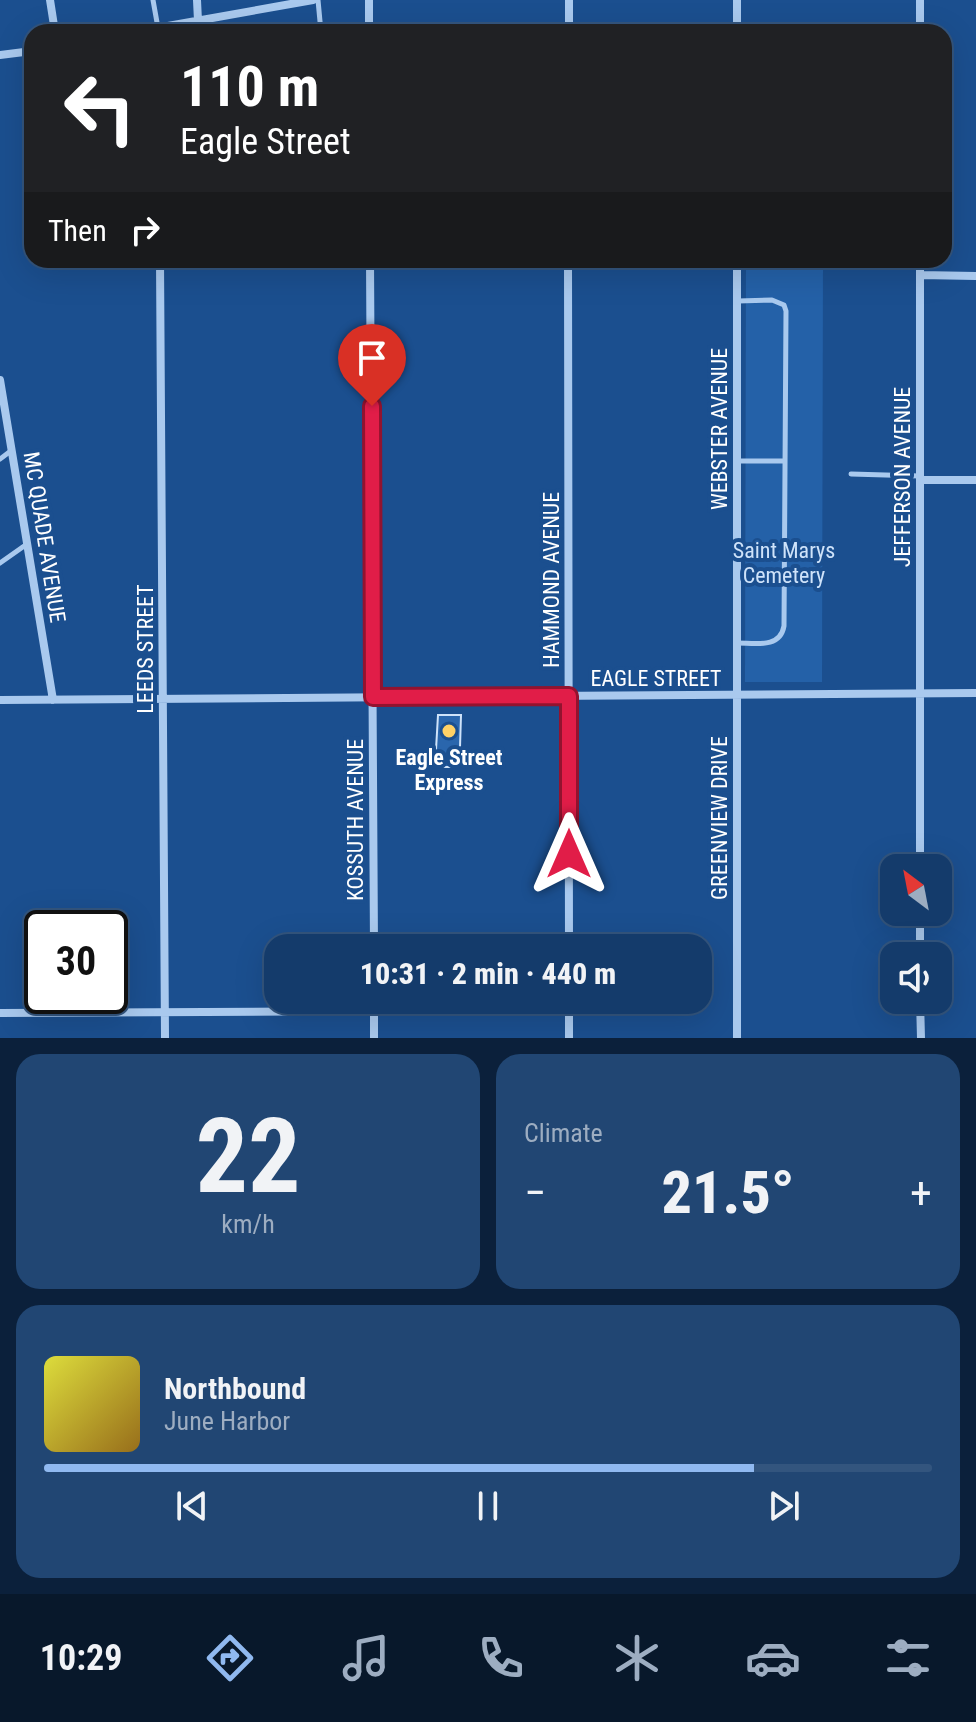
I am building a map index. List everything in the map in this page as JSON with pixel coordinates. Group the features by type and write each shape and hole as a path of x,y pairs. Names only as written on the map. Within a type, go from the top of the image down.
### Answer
{"street":[{"path":"50,0 54,24"},
{"path":"197,0 198,21"},
{"path":"185,24 315,0"},
{"path":"369,0 369,24"},
{"path":"569,0 569,24"},
{"path":"737,0 737,24"},
{"path":"920,0 920,24"},
{"path":"0,55 24,52"},
{"name":"LEEDS STREET","path":"160,268 165,1038"},
{"name":"KOSSUTH AVENUE","path":"370,268 374,934"},
{"name":"HAMMOND AVENUE","path":"568,268 569,934"},
{"name":"WEBSTER AVENUE","path":"737,268 737,695"},
{"name":"JEFFERSON AVENUE","path":"920,268 920,854"},
{"path":"920,275 976,276"},
{"name":"MC QUADE AVENUE","path":"0,380 2,407 12,450 53,700"},
{"path":"920,478 976,480"},
{"name":"EAGLE STREET","path":"0,700 976,693"},
{"name":"GREENVIEW DRIVE","path":"737,695 737,1038"},
{"path":"0,1013 264,1012"},
{"path":"374,1014 374,1038"},
{"path":"569,1014 569,1038"},
{"path":"920,1014 921,1038"}],"lane":[{"path":"153,0 157,24"},
{"path":"315,0 320,24"},
{"path":"737,301 772,300 784,305 786,311 782,634 774,642 737,643"},
{"path":"0,459 12,450"},
{"path":"737,461 785,461"},
{"path":"851,474 920,478"},
{"path":"0,563 27,543"}],"green space":[{"name":"Saint Marys Cemetery","path":"746,268 823,268 822,682 745,682"}],"building":[{"name":"Eagle Street Express","path":"438,715 461,715 460,747 452,747 451,767 435,767"}],"place":[{"name":"Eagle Street Express","path":"449,731"}],"route":[{"path":"372,406 373,697 569,696 569,854"}]}
